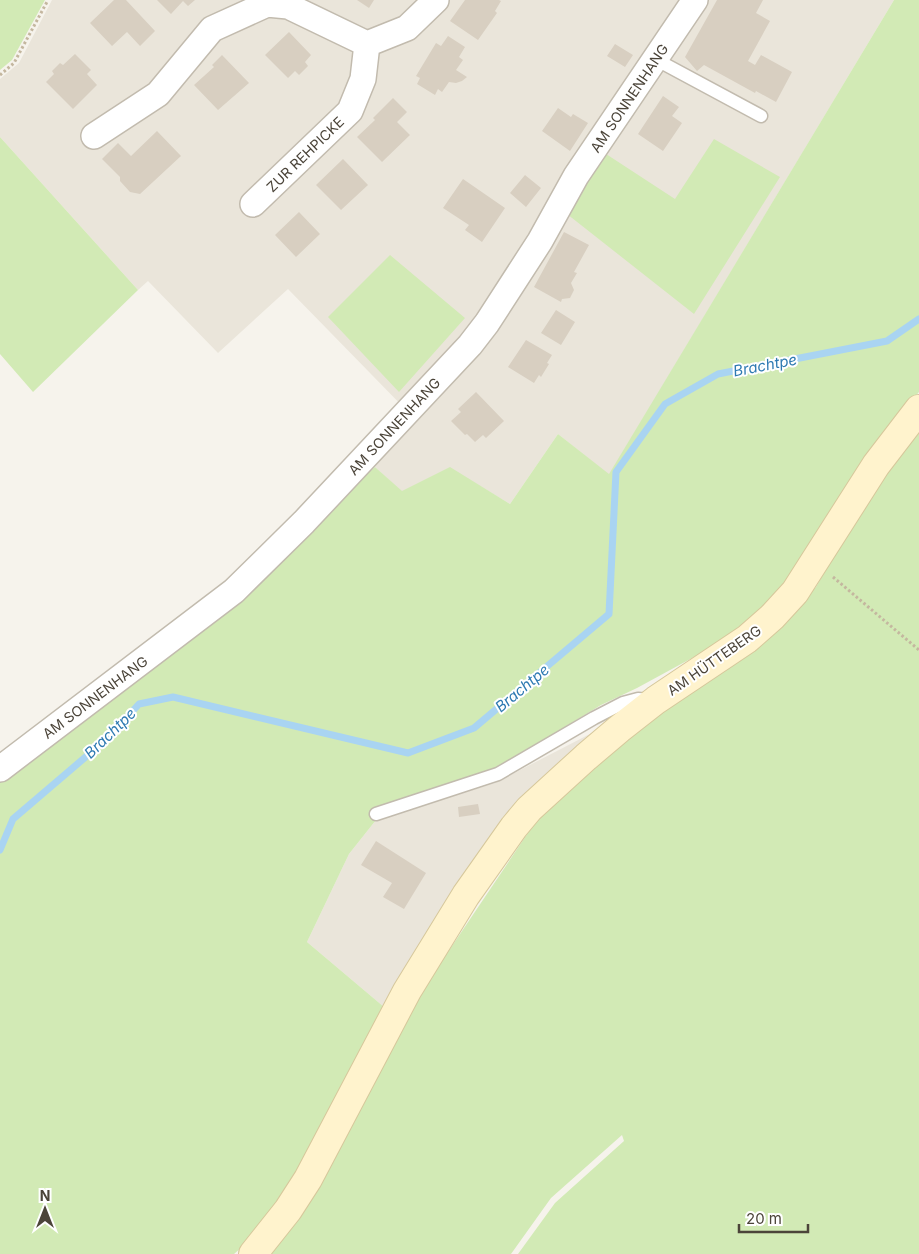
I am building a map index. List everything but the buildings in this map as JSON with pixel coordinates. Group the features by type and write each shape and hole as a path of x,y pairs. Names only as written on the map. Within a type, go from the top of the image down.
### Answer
{"main road":[{"name":"AM HÜTTEBERG","path":"253,1254 288,1210 308,1178 407,991 466,895 514,827 530,809 586,757 656,700 747,639 772,617 795,592 876,465 919,409"}],"street":[{"path":"94,136 158,94 212,30 267,2 288,6 367,44 407,28 436,0"},
{"name":"AM SONNENHANG","path":"0,769 234,591 304,522 470,345 487,323 540,241 576,176 695,0"},
{"name":"ZUR REHPICKE","path":"253,204 350,111 363,79 367,44"}],"lane":[{"path":"655,59 761,116"},
{"path":"376,814 498,774 594,718 623,704 638,699 656,700"}],"path":[{"path":"0,74 14,63 48,0"},
{"path":"815,562 919,650"}],"shaded area":[{"path":"52,0 894,0 609,475 558,434 510,504 450,468 402,492 375,467 412,416 288,289 218,353 148,281 138,290 0,137 0,79 19,63"},
{"path":"615,721 384,1007 307,942 349,854 376,820 495,783"}],"green space":[{"path":"0,0 45,0 12,60 0,70"},
{"path":"894,0 919,0 919,392 871,448 803,561 765,606 716,645 637,688 601,705 499,767 379,808 376,820 349,854 307,942 384,1007 317,1141 251,1239 234,1254 0,1254 0,777 375,467 402,491 450,467 510,504 558,434 609,474"},
{"path":"0,137 138,290 33,392 0,354"},
{"path":"714,139 780,177 694,314 567,214 603,152 675,199"},
{"path":"390,255 465,318 399,392 328,317"},
{"path":"919,430 919,1254 518,1254 555,1203 624,1141 622,1135 551,1198 511,1254 268,1254 421,992 538,818 634,722 782,623 816,587 865,502"}],"waterway":[{"name":"Brachtpe","path":"0,850 13,819 109,737 139,704 173,697 408,753 474,728 609,614 616,472 665,404 718,374 887,341 919,319"}]}
